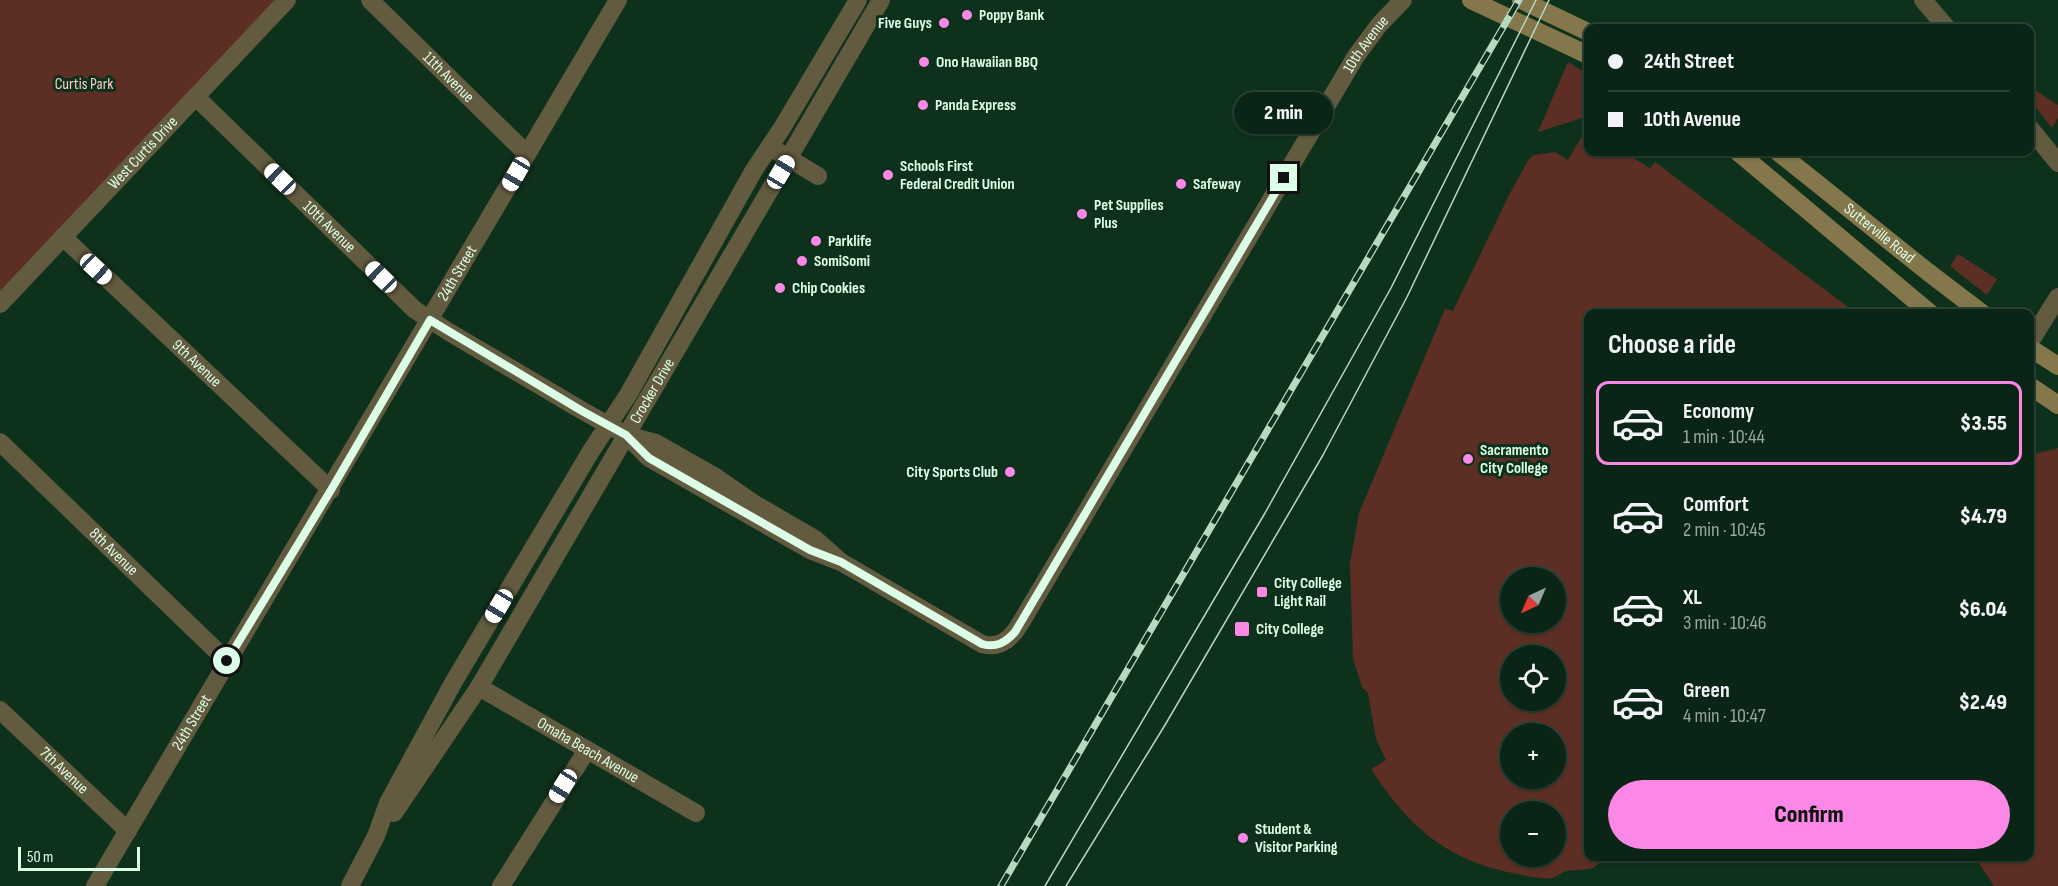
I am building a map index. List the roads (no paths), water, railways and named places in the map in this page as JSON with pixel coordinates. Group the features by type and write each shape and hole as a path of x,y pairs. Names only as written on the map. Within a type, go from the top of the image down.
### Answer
{"main road":[{"path":"1471,0 1584,53"},
{"path":"1521,0 1584,30"},
{"name":"Sutterville Road","path":"1743,156 1925,309"},
{"name":"Sutterville Road","path":"1783,156 1976,309"},
{"path":"2034,351 2058,366"},
{"path":"2034,390 2058,405"}],"street":[{"name":"West Curtis Drive","path":"0,304 287,0"},
{"name":"11th Avenue","path":"370,0 527,154"},
{"name":"24th Street","path":"95,886 331,490 618,0"},
{"name":"Crocker Drive","path":"350,886 376,836 388,803 453,683 628,395 754,170 858,0"},
{"name":"Crocker Drive","path":"376,836 479,687 881,0"},
{"name":"10th Avenue","path":"196,97 415,309 430,320 626,435 649,458 810,550 841,562 982,644 996,645 1003,644 1015,632 1356,56 1379,25 1403,0"},
{"path":"1923,0 1944,24"},
{"path":"2034,133 2058,163"},
{"path":"770,147 818,176"},
{"name":"9th Avenue","path":"63,237 331,490"},
{"path":"2034,336 2058,297"},
{"name":"8th Avenue","path":"0,442 227,661"},
{"name":"Omaha Beach Avenue","path":"479,687 696,813"},
{"name":"7th Avenue","path":"0,710 128,831"},
{"path":"501,886 587,750"}],"tram line":[{"path":"1045,886 1265,513 1391,288 1536,0"},
{"path":"1066,886 1165,725 1323,455 1407,297 1549,0"}],"railway":[{"path":"1001,886 1519,0"}],"place":[{"name":"Poppy Bank","path":"967,15"},
{"name":"Five Guys","path":"944,23"},
{"name":"Ono Hawaiian BBQ","path":"924,62"},
{"name":"Panda Express","path":"923,105"},
{"name":"Schools First Federal Credit Union","path":"888,175"},
{"name":"Safeway","path":"1181,184"},
{"name":"Pet Supplies Plus","path":"1082,214"},
{"name":"Parklife","path":"816,241"},
{"name":"SomiSomi","path":"802,261"},
{"name":"Chip Cookies","path":"780,288"},
{"name":"Sacramento City College","path":"1468,459"},
{"name":"City Sports Club","path":"1010,472"},
{"name":"City College Light Rail","path":"1262,592"},
{"name":"City College","path":"1242,629"},
{"name":"Student & Visitor Parking","path":"1243,838"}],"park label":[{"name":"Curtis Park","path":"84,84"}]}
